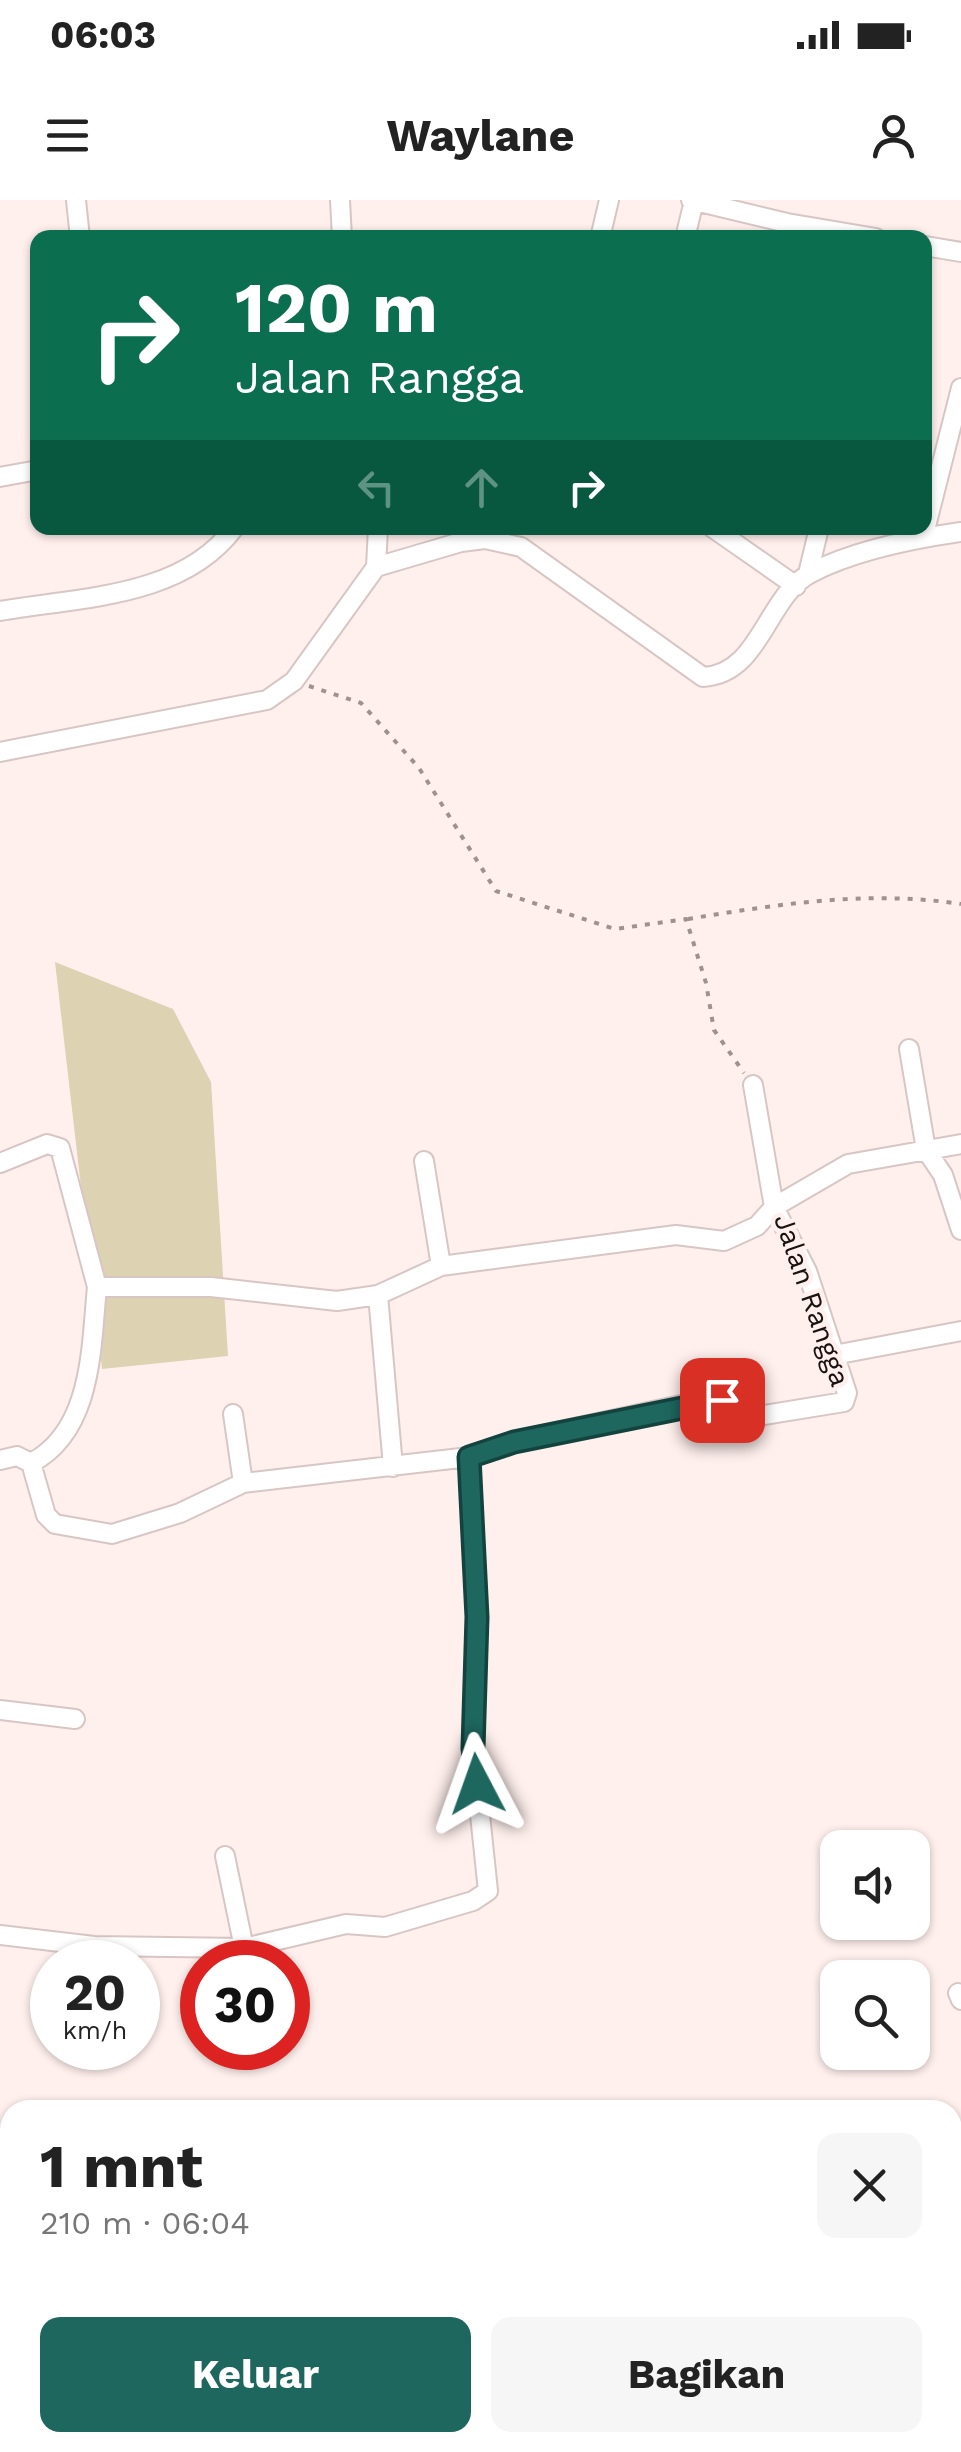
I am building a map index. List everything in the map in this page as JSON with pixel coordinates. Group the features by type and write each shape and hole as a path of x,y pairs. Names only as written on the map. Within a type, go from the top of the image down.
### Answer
{"street":[{"path":"76,200 79,230"},
{"path":"340,200 342,230"},
{"path":"602,230 610,200"},
{"path":"687,230 693,200 786,230"},
{"path":"932,247 961,252"},
{"path":"932,502 961,388"},
{"path":"0,477 30,471"},
{"path":"725,535 802,580 923,538 961,532"},
{"path":"0,611 137,588 188,571 229,535"},
{"path":"376,568 378,535"},
{"path":"0,752 248,706 280,694 294,681 376,568 460,535 521,547 704,677 721,676 738,664 802,580 817,535"},
{"path":"908,1050 926,1150 943,1174 961,1230"},
{"path":"98,1286 211,1287 337,1301 378,1294 442,1266 676,1236 724,1241 757,1226 774,1207 753,1085"},
{"path":"0,1163 47,1144 60,1148 98,1286 86,1386 63,1435 31,1463"},
{"name":"Jalan Rangga","path":"469,1457 514,1442 704,1400 722,1400 734,1420 844,1402 847,1392 807,1271 774,1207 848,1164 961,1144"},
{"path":"424,1162 442,1266"},
{"path":"378,1294 393,1467"},
{"path":"834,1355 961,1331"},
{"path":"233,1414 243,1483"},
{"path":"0,1460 16,1456 31,1463 46,1516 55,1524 112,1534 180,1513 243,1483 469,1457 477,1617 473,1748 488,1891 473,1901 385,1927 346,1924 278,1940"},
{"path":"0,1710 75,1719"},
{"path":"225,1856 239,1940"},
{"path":"0,1935 94,1946 180,1947"}],"path":[{"path":"294,681 360,704 419,768 496,891 615,929 785,902 907,896 961,904"},
{"path":"686,919 706,983 714,1030 753,1085"}],"shaded area":[{"path":"55,962 173,1009 211,1082 228,1356 102,1369"}],"route":[{"path":"477,1784 473,1748 477,1617 469,1457 514,1442 704,1400 722,1400"}]}
